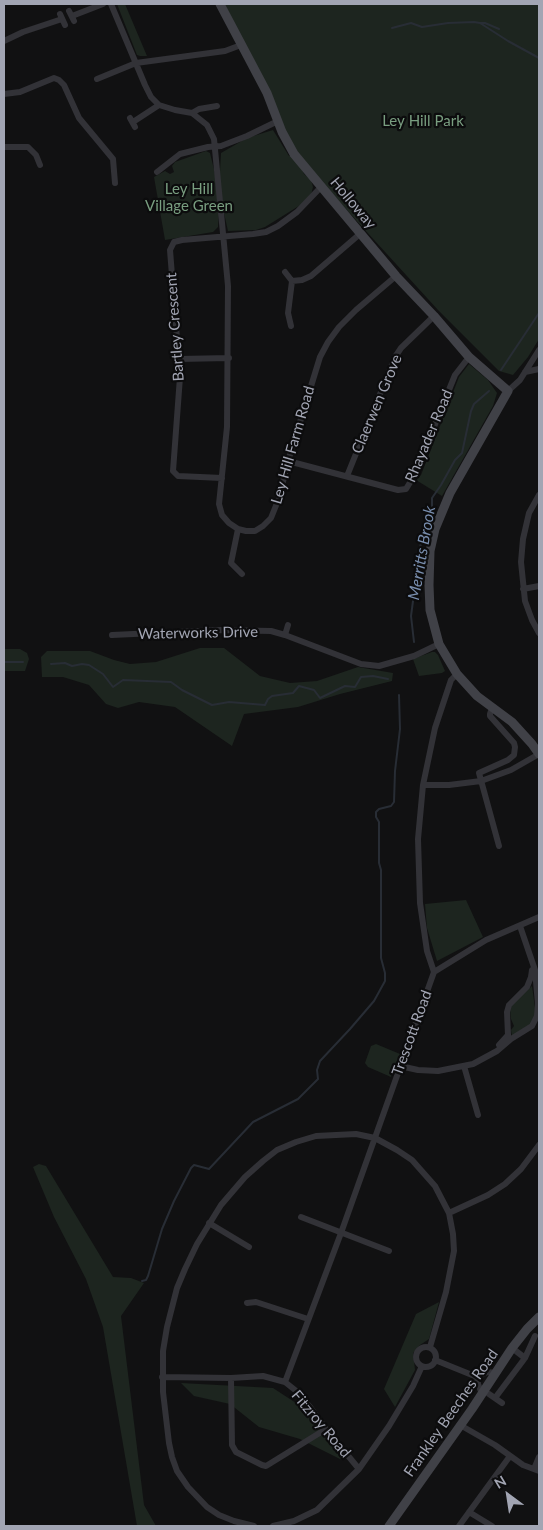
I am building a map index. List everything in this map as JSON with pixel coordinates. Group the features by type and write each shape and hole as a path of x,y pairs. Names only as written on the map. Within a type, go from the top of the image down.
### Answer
{"street":[{"path":"72,16 103,4"},
{"path":"111,4 151,97 159,105 192,113 210,129 216,147 228,286 229,358 228,427 219,504 222,515 238,529 231,563 242,574"},
{"name":"Holloway","path":"220,4 267,93 282,132 294,154 396,276 469,357 508,391"},
{"path":"4,41 23,32 62,19"},
{"path":"98,69 100,78 136,63 225,51 241,45"},
{"path":"4,94 20,92 54,78 59,80 64,85 78,118 113,159 115,183"},
{"path":"133,122 159,105"},
{"path":"192,113 199,108 217,106"},
{"path":"157,172 180,154 216,147 247,136 278,121"},
{"path":"4,147 28,148 36,155 40,165"},
{"path":"166,164 171,172"},
{"path":"224,236 266,232 278,226 297,212 321,187"},
{"path":"292,281 302,280 311,276 361,233"},
{"name":"Bartley Crescent","path":"222,478 178,476 173,471 180,377 170,250 174,242 224,236"},
{"path":"285,272 292,281 288,313 291,326"},
{"name":"Ley Hill Farm Road","path":"238,529 246,531 255,530 264,526 271,518 279,498 314,375 320,357 328,342 338,327 396,276"},
{"name":"Claerwen Grove","path":"347,476 395,357 401,348 434,316"},
{"path":"423,785 449,785 480,781 511,770 539,754 512,722 477,696 457,674 438,644 430,610 428,585 430,551 435,529 450,494 508,391 520,380 539,350"},
{"name":"Rhayader Road","path":"347,476 398,490 406,489 414,476 455,374 469,357"},
{"path":"179,359 229,358"},
{"path":"525,372 539,368"},
{"path":"288,461 347,476"},
{"path":"539,495 530,513 523,539 520,562 525,601 539,633"},
{"path":"524,589 539,586"},
{"path":"284,635 288,625"},
{"name":"Waterworks Drive","path":"112,635 220,630 271,631 360,664 379,666 414,656 438,644"},
{"name":"Trescott Road","path":"285,1382 434,972 427,951 420,903 418,839 423,785 435,728 451,680 457,674"},
{"path":"492,708 490,716 514,743 515,747 514,755 508,760 479,773 499,846"},
{"path":"434,972 486,940 539,918"},
{"path":"400,1066 418,1070 438,1071 473,1064 497,1051 511,1039 532,1026 537,1016 538,1004 535,970 520,926"},
{"path":"494,1052 508,1035 507,1012 509,1005 527,987 533,964"},
{"path":"464,1066 478,1115"},
{"path":"254,1526 234,1521 207,1507 182,1479 177,1471 169,1443 162,1392 163,1351 177,1288 197,1244 232,1190 263,1160 277,1150 316,1136 356,1134 375,1138 412,1160 435,1186 449,1213 453,1234 454,1251 446,1292 430,1347"},
{"path":"449,1213 488,1196 505,1184 521,1169 539,1145"},
{"path":"301,1217 389,1251"},
{"path":"209,1223 249,1247"},
{"path":"247,1303 256,1302 308,1319"},
{"name":"Frankley Beeches Road","path":"389,1526 460,1425 489,1395 496,1373 512,1348 539,1317"},
{"path":"489,1395 525,1358 535,1336"},
{"path":"424,1347 430,1347 434,1352 435,1360 430,1366 422,1366 416,1361 417,1351 424,1347"},
{"path":"512,1348 525,1358"},
{"path":"435,1360 477,1377 487,1372 496,1373"},
{"path":"273,1526 294,1521 316,1510 330,1499 359,1469 389,1426 413,1386 422,1366"},
{"name":"Fitzroy Road","path":"162,1377 231,1378 263,1376 285,1382 310,1407 359,1469"},
{"path":"477,1377 478,1384 489,1395 502,1403"},
{"path":"231,1378 232,1445 236,1452 266,1466 326,1429"},
{"path":"460,1425 488,1441 522,1465 537,1470 539,1457"},
{"path":"459,1526 510,1456"},
{"path":"470,1512 492,1526"}],"green space":[{"path":"117,4 125,4 147,56 137,55"},
{"name":"Ley Hill Park","path":"225,4 539,4 539,339 528,357 513,375 499,371 438,310 323,184 297,152 283,128"},
{"name":"Ley Hill Village Green","path":"273,130 289,156 296,156 304,174 311,180 313,187 310,199 265,227 256,230 228,231 220,195 218,227 213,232 165,240 154,177 165,171 170,174 174,172 172,166 175,162 206,151 210,153 219,190 221,153 247,138"},
{"path":"469,364 488,380 497,393 493,406 442,496 416,480 421,475 459,377"},
{"path":"200,648 224,648 260,676 290,683 317,681 358,667 393,673 392,681 298,707 244,714 232,746 175,707 139,702 118,708 106,704 89,685 63,677 42,677 41,657 47,651 90,651 130,664 156,662"},
{"path":"4,649 20,649 27,653 29,659 25,671 4,671"},
{"path":"432,652 438,655 445,671 419,676 413,659"},
{"path":"466,900 483,937 437,961 427,928 425,904"},
{"path":"532,986 536,1015 530,1025 512,1036 511,1030 514,1026 510,1009 512,1004"},
{"path":"376,1044 400,1054 391,1077 368,1067 365,1063 371,1046"},
{"path":"39,1164 46,1166 113,1277 131,1278 144,1283 121,1316 144,1505 156,1526 137,1526 103,1327 86,1279 54,1217 33,1167"},
{"path":"439,1302 429,1339 413,1353 415,1370 395,1407 384,1389 416,1314"},
{"path":"181,1383 273,1388 299,1405 343,1456 340,1459 300,1439 259,1427 230,1404 194,1396"}],"waterway":[{"path":"392,28 411,23 422,27 448,23 480,23 539,58"},
{"path":"480,23 485,23 499,29"},
{"name":"Merritts Brook","path":"501,370 539,313"},
{"name":"Merritts Brook","path":"414,642 411,616 421,542 432,511 432,498 455,460 462,453 474,404 489,391"},
{"path":"4,662 23,662"},
{"path":"51,664 89,665 103,674 113,687 123,680 171,682 182,690 212,705 229,702 265,705 272,696 293,693 299,686 314,690 320,698 345,686 355,687 361,677 373,676 388,679"},
{"path":"142,1281 146,1280 148,1276 162,1229 191,1168 194,1165 209,1169 253,1122 298,1099 318,1079 317,1070 320,1061 374,1001 385,981 381,958 381,870 379,863 379,822 376,812 379,809 391,806 394,802 395,771 400,729 399,695"}]}
